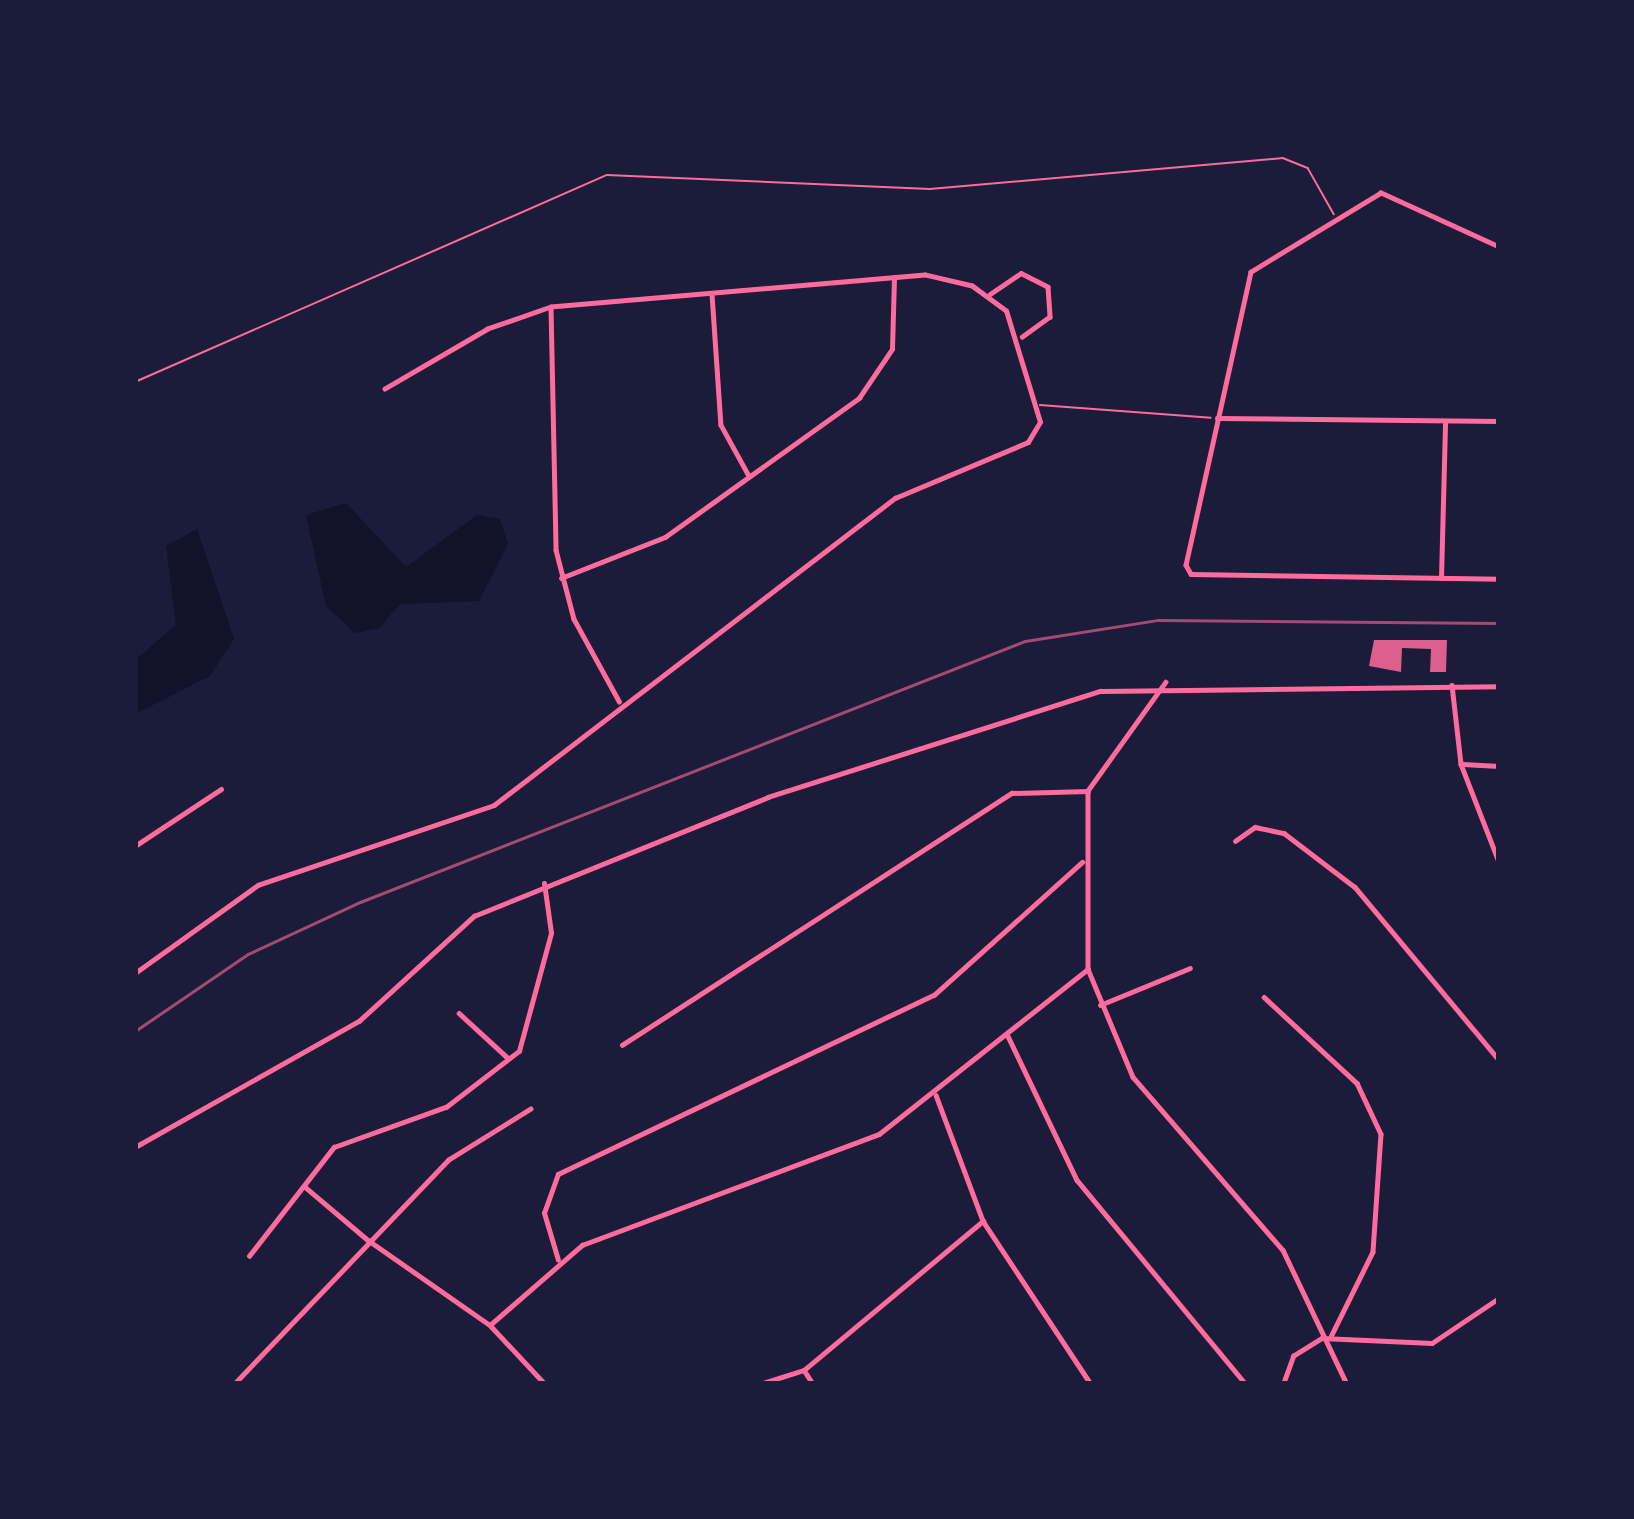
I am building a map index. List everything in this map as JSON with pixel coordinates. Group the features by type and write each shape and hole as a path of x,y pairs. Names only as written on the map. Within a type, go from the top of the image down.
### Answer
{"street":[{"path":"1499,247 1381,193 1336,217 1243,283 1187,572 1499,579"},
{"path":"990,294 1021,273 1048,286 1050,317 1022,338"},
{"path":"135,973 258,885 464,823 895,498 1037,436 1036,405 1022,338 990,294 934,275 551,308 488,329 385,389"},
{"path":"561,578 644,549 878,377 895,339 894,278"},
{"path":"712,295 722,425 749,476"},
{"path":"551,308 561,578 620,701"},
{"path":"1215,418 1499,421"},
{"path":"1442,578 1445,421"},
{"path":"1166,682 1088,790 1082,862 1088,970 1133,1077 1256,1213 1330,1338 1347,1384"},
{"path":"135,1147 359,1021 443,935 544,883 1031,710 1166,682 1499,686"},
{"path":"1452,686 1461,764 1499,862"},
{"path":"1461,764 1499,766"},
{"path":"135,846 221,789"},
{"path":"622,1045 1012,793 1088,790"},
{"path":"1235,841 1255,827 1284,833 1354,887 1499,1060"},
{"path":"558,1260 544,1202 558,1174 934,994 1082,862"},
{"path":"249,1256 341,1142 433,1114 510,1060 532,1026 549,947 544,883"},
{"path":"1100,1005 1190,968"},
{"path":"490,1324 558,1260 862,1144 936,1094 1088,970"},
{"path":"1264,997 1358,1083 1381,1134 1373,1252 1330,1338"},
{"path":"459,1013 510,1060"},
{"path":"1007,1034 1077,1180 1246,1384"},
{"path":"936,1094 982,1221 1091,1384"},
{"path":"233,1384 465,1144 530,1109"},
{"path":"304,1186 368,1240 490,1324 545,1384"},
{"path":"760,1384 804,1370 982,1221"},
{"path":"1283,1384 1298,1352 1330,1338 1432,1343 1499,1298"},
{"path":"804,1370 813,1384"}],"lane":[{"path":"1036,405 1215,418"}],"path":[{"path":"135,382 608,175 929,189 1289,158 1308,168 1336,217"}],"shaded area":[{"path":"346,503 406,567 477,515 500,519 508,544 479,601 400,604 379,628 355,633 326,606 306,515"},
{"path":"197,529 234,639 210,676 135,714 135,660 176,625 166,546"}],"building":[{"path":"1374,640 1447,640 1446,672 1430,672 1431,649 1402,648 1401,672 1369,666"}],"railway":[{"path":"135,1031 248,954 360,902 1025,641 1158,620 1499,623"}]}
